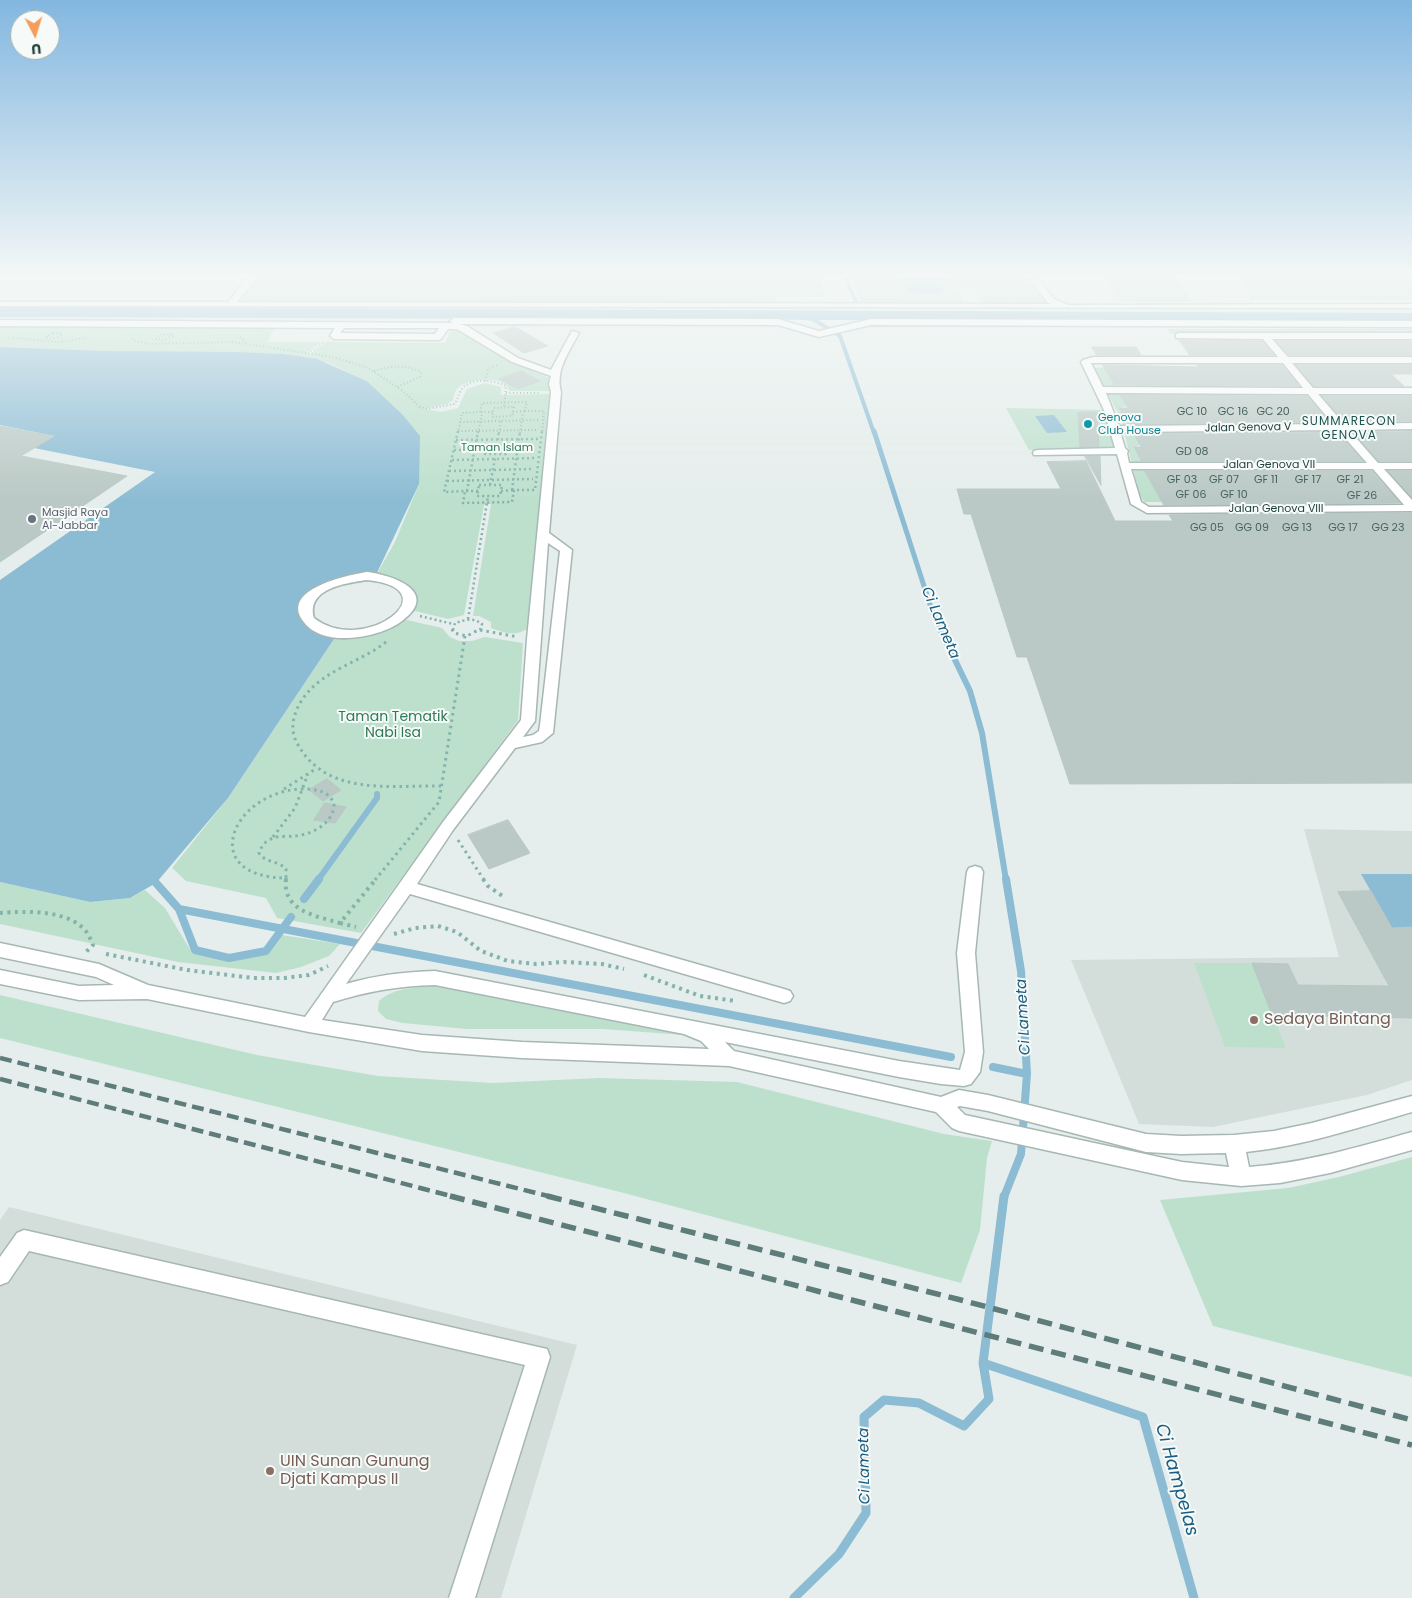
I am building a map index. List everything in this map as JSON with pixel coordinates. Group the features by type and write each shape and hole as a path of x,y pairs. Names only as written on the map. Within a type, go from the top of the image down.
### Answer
{"street":[{"path":"500,351 515,360 556,375"},
{"path":"309,1026 326,997 448,826 528,721 533,639 556,392 554,384 556,368 565,351"},
{"path":"1277,351 1412,507"},
{"path":"1126,466 1109,410 1086,362 1088,360 1412,360"},
{"path":"1099,390 1412,391"},
{"name":"Jalan Genova V","path":"1115,429 1412,426"},
{"path":"1038,453 1123,452"},
{"name":"Jalan Genova VII","path":"1126,466 1412,466"},
{"name":"Jalan Genova VIII","path":"1126,466 1136,504 1147,510 1412,507"},
{"path":"509,745 537,739 546,733 566,550 543,534"},
{"path":"375,577 397,582 406,588 410,597 409,606 394,621 373,630 356,633 338,633 323,630 312,624 306,616 306,607 314,595 334,583 349,578 375,577"},
{"path":"533,639 556,643"},
{"path":"326,997 369,984 404,979 435,978 899,1069 964,1078 971,1072 974,1052 966,953 975,872"},
{"path":"406,887 784,996"},
{"path":"0,950 99,970 147,992"},
{"path":"0,977 79,993 147,992 309,1026 431,1043 522,1050 729,1058 942,1105 959,1122 1182,1171 1241,1177 1280,1174 1330,1164 1412,1141"},
{"path":"687,1027 707,1036 729,1058"},
{"path":"942,1105 959,1098 988,1103 1146,1143 1234,1144 1274,1140 1312,1132 1412,1104"},
{"path":"1234,1144 1241,1177"},
{"path":"0,1275 24,1240 539,1357 462,1598"}],"path":[{"path":"287,351 356,363 397,387 420,407 428,409 445,408 454,404 461,389 473,383 485,381 498,382 506,386 504,408"},
{"path":"374,372 390,366 403,365 421,372 420,377 397,387"},
{"path":"506,392 556,392"},
{"path":"527,402 524,412 512,502 463,503 481,422 482,403 527,402"},
{"path":"494,408 504,408 514,408 512,416 492,417 494,408"},
{"path":"501,490 535,490 544,411 513,412"},
{"path":"478,491 444,492 462,413 493,412"},
{"path":"497,444 502,416"},
{"path":"460,422 542,420"},
{"path":"458,432 542,430"},
{"path":"456,440 540,438"},
{"path":"497,444 508,444 506,454 485,454 487,445 497,444"},
{"path":"507,449 539,448"},
{"path":"454,450 486,450"},
{"path":"490,485 495,454"},
{"path":"452,460 538,458"},
{"path":"449,471 537,468"},
{"path":"446,481 536,479"},
{"path":"479,485 490,485 502,485 500,496 477,496 479,485"},
{"path":"468,618 488,496"},
{"path":"404,612 453,624 468,618 482,624 480,630 472,635 465,636 454,633 453,624"},
{"path":"394,621 392,633 379,648 333,671 314,685 301,702 294,719 293,736 300,753 317,768 337,778 380,788 422,785 441,786"},
{"path":"480,630 533,639"},
{"path":"465,636 439,802 448,826 488,886 512,900"},
{"path":"287,878 273,878 248,870 240,863 232,846 232,836 240,818 258,802 317,768"},
{"path":"308,774 296,809 272,838 261,847 260,853 264,859 278,862 284,866 288,872 286,887 288,898 301,911 372,934 390,935 414,928 438,926 457,932 481,951 508,961 536,964 564,962 602,964 630,970"},
{"path":"272,838 297,836 311,832 323,826 331,818 334,809 333,800 327,794 317,790 304,788 281,790"},
{"path":"340,923 439,802"},
{"path":"0,913 29,912 54,915 75,923 88,933 92,945 75,966"},
{"path":"78,948 171,967 266,979 300,976 323,969 335,960"},
{"path":"639,972 688,994 723,1001 739,1001"}],"shaded area":[{"name":"Sedaya Bintang","path":"1304,829 1412,831 1412,1080 1367,1095 1213,1127 1139,1124 1071,960 1339,957"},
{"name":"UIN Sunan Gunung Djati Kampus II","path":"9,1207 577,1345 501,1598 0,1598 0,1220"}],"green space":[{"name":"Taman Islam","path":"67,351 310,351 307,353 311,354 315,351 493,351 506,359 551,379 552,391 509,391 502,382 479,380 460,386 455,392 453,400 447,404 425,409 441,412 458,408 467,389 485,383 501,387 501,395 554,394 528,628 524,631 506,633 491,628 491,622 479,616 473,616 491,504 484,505 464,615 448,619 407,609 406,588 375,577 395,542 419,484 402,414 367,381 328,363 284,354"},
{"path":"1271,351 1285,351 1412,496 1412,502 1400,502"},
{"path":"1105,367 1127,406 1119,408 1142,444 1134,447 1162,502 1144,502 1139,493 1121,419 1094,368"},
{"path":"1006,408 1106,410 1116,449 1029,450"},
{"name":"Taman Tematik Nabi Isa","path":"398,618 442,628 450,637 459,641 472,641 485,637 523,643 518,720 361,933 277,918 266,898 186,881 172,868 228,798 338,633 356,633"},
{"path":"0,882 90,902 130,898 145,890 165,908 191,951 228,960 265,954 282,935 340,944 329,956 301,967 276,973 178,962 0,924"},
{"path":"1194,963 1252,963 1286,1048 1225,1047"},
{"path":"430,986 472,992 684,1035 603,1029 467,1029 403,1023 386,1019 378,1011 379,1001 390,993 403,989"},
{"path":"0,995 257,1055 378,1076 493,1083 599,1078 737,1082 944,1134 992,1141 987,1158 980,1230 961,1283 620,1192 0,1038"},
{"path":"1412,1157 1412,1377 1213,1326 1160,1200 1288,1188 1339,1177"}],"water":[{"path":"0,351 237,352 284,354 317,359 367,381 402,414 420,436 419,484 375,577 322,588 306,616 338,633 228,798 156,883 130,898 90,902 0,882 0,580 155,472 34,448 54,436 0,425"},
{"path":"1054,415 1067,432 1047,433 1035,416"},
{"path":"1361,874 1412,874 1412,927 1392,928"}],"building":[{"path":"1094,351 1138,351 1141,355 1097,355"},
{"path":"1187,351 1270,351 1274,355 1190,355"},
{"path":"1285,351 1412,351 1412,355 1289,355"},
{"path":"1103,365 1199,367 1197,365 1282,365 1299,386 1115,385"},
{"path":"1296,365 1412,365 1412,374 1391,374 1404,386 1314,386"},
{"path":"521,371 540,381 518,389 499,379"},
{"path":"1120,395 1307,396 1329,422 1129,424 1119,408 1128,408"},
{"path":"1322,396 1412,396 1412,421 1345,422"},
{"name":"Genova Club House","path":"1097,412 1099,447 1080,447 1078,413"},
{"name":"Masjid Raya Al-Jabbar","path":"0,426 54,436 21,456 127,476 0,562"},
{"path":"1412,431 1412,461 1379,461 1353,432"},
{"path":"1337,432 1363,461 1140,461 1134,447 1141,447 1134,434"},
{"path":"1085,456 1100,456 1101,485"},
{"path":"1086,461 1115,521 1173,521 1169,515 1412,513 1412,783 1070,784 1027,657 1017,657 971,514 964,514 957,489 1061,489 1047,462"},
{"path":"1145,471 1372,471 1400,503 1164,505"},
{"path":"1388,471 1412,471 1412,497"},
{"path":"327,779 341,790 323,801 309,790"},
{"path":"325,803 346,807 335,823 314,820"},
{"path":"508,820 530,853 489,869 468,835"},
{"path":"1371,891 1392,928 1412,927 1412,1018 1272,1015 1252,963 1288,964 1298,985 1389,986 1338,892"}],"waterway":[{"name":"Ci Lameta","path":"845,351 874,433"},
{"name":"Ci Lameta","path":"874,431 933,614 941,630"},
{"name":"Ci Lameta","path":"940,629 970,691 982,733 1006,880"},
{"path":"318,880 377,798 377,794"},
{"path":"304,899 319,879"},
{"name":"Ci Lameta","path":"1006,879 1021,971 1027,1074"},
{"path":"156,883 179,909"},
{"path":"179,909 282,929"},
{"path":"179,909 195,950 229,958 266,951 282,929"},
{"path":"282,929 291,917"},
{"path":"282,929 951,1057"},
{"path":"993,1067 1027,1074"},
{"name":"Ci Lameta","path":"1004,1197 1021,1154 1027,1074"},
{"name":"Ci Lameta","path":"983,1363 1004,1196"},
{"name":"Ci Lameta","path":"794,1598 839,1554 866,1513 864,1417 884,1400 919,1403 964,1426 989,1399 983,1363"},
{"name":"Ci Hampelas","path":"983,1363 1143,1417 1194,1598"}],"railway":[{"path":"0,1058 552,1197"},
{"path":"0,1079 455,1197"},
{"path":"450,1196 1412,1445"},
{"path":"547,1196 961,1300 1412,1420"}],"place":[{"name":"Genova Club House","path":"1088,424"},
{"name":"Masjid Raya Al-Jabbar","path":"32,519"},
{"name":"Sedaya Bintang","path":"1254,1020"},
{"name":"UIN Sunan Gunung Djati Kampus II","path":"270,1471"}],"district":[{"name":"SUMMARECON GENOVA","path":"1349,429"}]}
